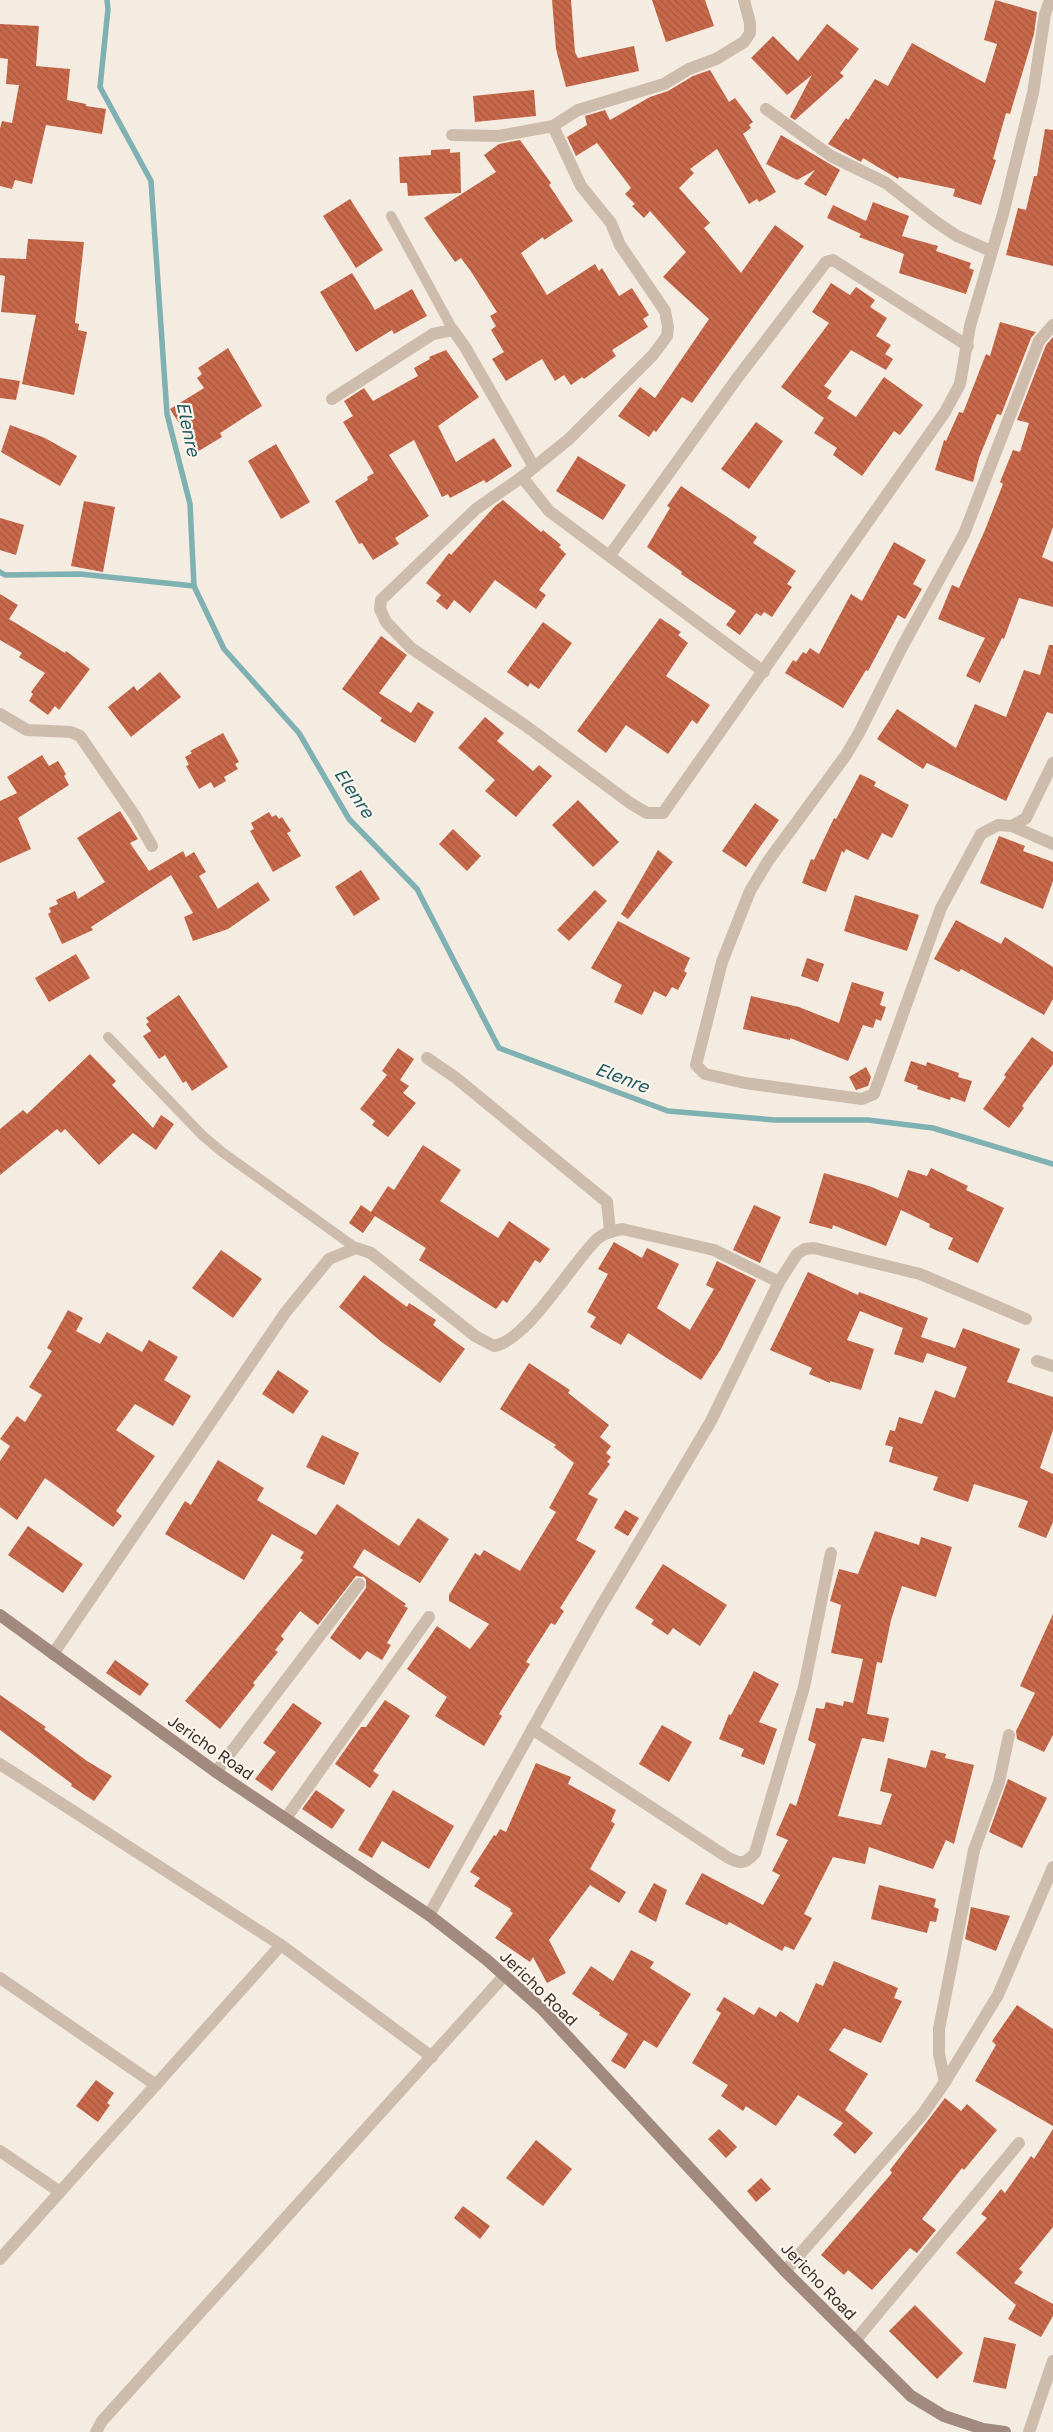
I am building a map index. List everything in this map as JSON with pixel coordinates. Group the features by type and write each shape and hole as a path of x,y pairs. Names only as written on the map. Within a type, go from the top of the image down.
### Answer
{"street":[{"path":"452,135 499,136 553,126 578,110 664,84 689,69 716,59 744,42 750,33 744,0"},
{"path":"553,126 581,186 610,224 620,245 665,311 668,327 667,336 653,355 569,439 522,477 476,509 452,530 381,600 380,608 386,622 411,648 526,726 630,803 647,813 663,813 672,803 945,412 960,384 970,326 1033,93 1045,14 1050,0"},
{"path":"766,109 831,156 886,183 957,236 991,251"},
{"path":"610,555 738,377 826,262 833,260 968,346"},
{"path":"1053,325 1039,341 964,534 902,646 859,733 846,755 768,861 750,891 722,962 696,1065 699,1070 704,1074 745,1083 862,1099 874,1094 941,908 981,834 998,826 1012,826 1053,844"},
{"path":"332,399 432,334 453,330 465,347 534,467"},
{"path":"522,477 549,511 764,672"},
{"path":"0,714 27,730 71,732 80,736 135,816 152,846"},
{"path":"1012,826 1026,818 1053,763"},
{"path":"428,1058 456,1078 607,1202 610,1231"},
{"path":"53,1654 285,1313 329,1259 356,1248 371,1253 475,1336 494,1346 513,1338 559,1287 598,1238 610,1231 622,1229 714,1250 779,1282"},
{"path":"429,1915 594,1618 711,1421 779,1282 797,1254 805,1248 814,1248 920,1274 1026,1319"},
{"path":"1037,1361 1053,1366"},
{"path":"532,1729 727,1857 740,1864 744,1863 754,1853 804,1688 831,1553"},
{"path":"216,1772 359,1584"},
{"name":"Jericho Road","path":"0,1615 216,1772 429,1915 542,2009 785,2271 911,2396 944,2416 982,2429 1005,2432"},
{"path":"286,1818 429,1616"},
{"path":"945,2082 939,2054 938,2029 974,1850 999,1782 1009,1734"},
{"path":"0,1764 281,1945 432,2057"},
{"path":"785,2271 922,2115 945,2082 998,1995 1053,1867"},
{"path":"0,2259 281,1945"},
{"path":"96,2432 102,2421 504,1976"},
{"path":"0,1978 156,2085"},
{"path":"855,2341 1019,2143"},
{"path":"0,2151 60,2192"},
{"path":"1029,2432 1053,2360"}],"lane":[{"path":"391,216 453,330"},
{"path":"108,1037 202,1135 222,1152 356,1248"}],"building":[{"path":"552,0 571,0 575,52 578,58 634,46 639,71 566,87 556,49"},
{"path":"652,0 705,0 714,26 666,42"},
{"path":"995,0 1037,12 1034,34 1010,114 1006,113 993,159 996,160 981,205 953,196 955,189 899,177 898,179 863,158 861,162 828,144 846,118 848,120 875,79 888,86 912,43 985,83 997,44 984,40"},
{"path":"0,24 39,26 36,66 70,69 67,100 86,104 86,106 106,109 102,134 46,125 32,184 15,180 12,189 0,186 0,129 2,121 12,123 19,85 6,84 8,59 0,58"},
{"path":"827,24 859,49 840,73 844,76 795,120 790,117 812,75 787,95 751,58 773,36 798,61"},
{"path":"710,70 729,102 735,98 753,122 749,125 751,128 743,134 776,192 759,202 757,199 749,204 717,149 690,169 694,173 679,188 710,223 704,228 741,273 775,225 804,246 692,403 682,397 656,432 654,430 649,437 618,416 640,387 655,398 709,319 663,277 686,252 650,211 644,218 632,206 635,204 625,194 631,188 597,143 576,156 567,137 587,125 585,116 605,110 610,120 650,97 668,91 693,76"},
{"path":"534,90 536,116 475,122 473,96"},
{"path":"1045,129 1053,130 1053,266 1006,255 1018,208 1026,210 1034,176 1037,176"},
{"path":"781,135 840,170 826,196 804,184 815,170 797,180 766,164"},
{"path":"520,140 551,183 549,185 573,221 544,240 543,237 521,253 547,295 595,264 599,271 602,268 619,296 632,288 649,315 643,319 648,327 612,350 616,356 584,379 582,377 571,385 564,375 555,381 542,359 506,381 492,359 504,352 491,330 496,326 490,316 497,312 461,258 455,262 424,218 496,172 484,155 499,144"},
{"path":"450,149 450,153 460,152 461,193 408,196 407,183 400,183 399,157 431,155 431,150"},
{"path":"350,199 383,250 356,268 323,216"},
{"path":"873,202 909,216 902,236 938,246 936,251 971,263 969,268 974,270 966,294 899,273 904,254 859,237 861,234 827,218 833,205 866,221"},
{"path":"28,239 84,242 75,323 79,324 78,330 87,332 74,395 22,384 36,315 1,312 5,276 0,275 0,258 26,259"},
{"path":"352,273 375,310 412,289 427,316 394,334 392,330 356,352 320,292"},
{"path":"831,283 850,295 856,287 875,300 870,307 887,318 876,336 891,345 885,354 893,359 886,370 851,350 824,386 832,391 827,398 856,417 884,377 923,405 900,435 894,431 862,476 833,455 837,448 814,433 824,418 781,387 829,323 812,312"},
{"path":"1000,322 1036,332 1031,338 1001,415 997,414 979,458 973,482 935,470 944,440 946,441 959,412 963,413 986,354 990,356"},
{"path":"1053,337 1053,527 1042,557 1053,562 1053,607 1019,598 1004,639 1002,638 980,683 966,676 985,638 938,619 952,585 959,588 985,530 1003,484 1000,482 1013,450 1020,452 1029,423 1017,420 1046,345"},
{"path":"228,348 262,406 220,433 222,437 197,452 170,409 204,388 197,378 202,374 198,368"},
{"path":"446,350 479,397 438,426 456,462 494,438 512,466 486,483 484,480 450,498 448,494 442,497 414,440 389,455 429,516 395,538 399,544 373,560 362,543 359,544 335,501 368,480 367,477 374,473 343,422 353,416 344,401 364,388 373,401 418,376 414,368 430,359 429,357"},
{"path":"0,378 20,381 16,400 0,398"},
{"path":"756,422 783,441 749,489 721,469"},
{"path":"10,425 45,438 77,456 60,486 1,452"},
{"path":"276,444 310,502 281,519 248,461"},
{"path":"578,456 626,485 603,520 556,491"},
{"path":"681,486 757,537 753,543 796,571 787,584 792,587 772,617 764,612 761,616 756,613 740,635 726,625 736,611 681,574 682,572 647,547 670,508 667,506"},
{"path":"503,500 541,532 543,530 561,545 559,547 566,554 539,590 546,595 536,609 495,580 470,613 454,600 447,610 436,601 441,595 426,583 449,553 451,555 495,506"},
{"path":"84,501 115,507 103,572 71,566"},
{"path":"0,518 24,525 16,555 0,550"},
{"path":"894,542 926,560 913,584 922,589 905,619 898,615 868,671 866,670 843,708 785,673 793,660 796,662 803,652 806,654 810,648 819,654 851,594 862,601"},
{"path":"0,594 18,605 9,619 65,653 66,651 90,669 59,710 55,706 48,715 29,701 33,694 31,692 45,673 19,657 22,653 0,640"},
{"path":"660,618 681,632 678,635 688,643 666,676 710,705 697,724 692,720 668,754 626,725 606,753 577,731"},
{"path":"543,622 572,643 539,689 530,683 528,687 507,672"},
{"path":"381,636 407,655 379,693 411,713 418,702 434,712 415,743 380,721 382,718 342,689"},
{"path":"1049,645 1053,645 1053,714 1047,712 1006,801 927,763 923,769 877,739 897,709 956,748 975,704 1006,717 1024,670 1040,675"},
{"path":"160,672 181,697 131,737 108,707 134,686 137,691"},
{"path":"485,717 504,733 497,741 533,771 539,765 552,776 516,817 485,791 495,780 458,748"},
{"path":"223,733 239,762 235,764 238,769 224,777 226,781 214,788 211,782 199,789 186,766 189,765 185,757 192,753 190,751"},
{"path":"42,755 49,766 58,761 66,774 64,776 69,785 18,818 31,849 0,863 0,801 17,793 7,777"},
{"path":"860,774 876,782 874,786 909,805 892,838 882,833 868,860 846,849 844,853 842,851 826,892 802,883 811,859 814,860 834,818 836,819"},
{"path":"578,800 619,842 593,867 552,825"},
{"path":"755,803 779,820 746,867 722,851"},
{"path":"120,811 138,839 130,843 149,871 183,851 186,857 194,852 206,872 199,876 218,909 258,882 270,900 228,929 193,941 184,917 193,913 171,875 91,927 93,930 62,944 48,914 51,912 49,908 58,904 56,900 75,891 78,899 105,882 77,838"},
{"path":"269,812 272,817 276,815 279,819 282,817 291,831 287,833 301,856 273,872 250,831 254,829 251,823"},
{"path":"453,829 481,856 467,871 439,844"},
{"path":"999,836 1025,846 1023,851 1053,862 1053,881 1043,909 980,883"},
{"path":"658,850 673,862 628,919 621,914"},
{"path":"361,870 380,899 354,916 335,887"},
{"path":"595,890 607,901 569,941 557,930"},
{"path":"855,895 919,915 907,951 844,931"},
{"path":"956,920 1001,944 1005,937 1053,967 1053,999 1044,1015 961,969 959,972 934,959"},
{"path":"618,921 690,958 684,971 687,973 678,990 672,987 666,997 654,991 642,1015 614,1002 622,985 591,968"},
{"path":"76,954 90,978 49,1002 35,978"},
{"path":"807,958 824,964 818,982 801,976"},
{"path":"852,982 884,992 880,1005 886,1007 881,1021 876,1019 873,1028 863,1025 848,1061 790,1038 790,1040 743,1029 751,996 799,1007 839,1023"},
{"path":"179,995 228,1067 192,1091 186,1081 183,1083 165,1055 159,1059 143,1036 151,1031 146,1024 149,1022 146,1018"},
{"path":"1032,1037 1053,1052 1053,1064 1022,1106 1024,1108 1009,1128 983,1109 1006,1077 1004,1075"},
{"path":"398,1048 414,1059 400,1080 409,1086 403,1093 416,1103 388,1137 372,1125 375,1121 360,1109 387,1075 382,1071"},
{"path":"90,1054 116,1081 112,1085 153,1128 161,1115 174,1124 156,1150 133,1133 99,1165 65,1129 61,1133 57,1129 0,1175 0,1129 23,1110 27,1114"},
{"path":"911,1061 926,1066 927,1062 959,1073 958,1077 972,1081 965,1102 951,1097 950,1100 917,1089 918,1086 904,1081"},
{"path":"866,1067 871,1077 868,1086 856,1090 849,1077"},
{"path":"423,1145 461,1170 440,1201 498,1238 509,1221 550,1249 540,1263 535,1260 507,1303 503,1300 496,1309 419,1260 426,1248 375,1216 363,1233 349,1223 361,1205 371,1212 388,1186 394,1190"},
{"path":"931,1168 968,1186 966,1190 1004,1208 978,1263 948,1249 953,1238 929,1227 930,1224 901,1210 886,1246 833,1225 832,1229 809,1223 824,1173 869,1186 898,1198 908,1170 927,1176"},
{"path":"754,1205 781,1217 760,1263 733,1250"},
{"path":"614,1242 642,1258 647,1248 679,1264 657,1308 690,1330 714,1289 706,1285 717,1261 756,1280 721,1349 701,1380 628,1333 621,1345 590,1327 596,1317 587,1312 608,1274 598,1269"},
{"path":"221,1250 262,1279 233,1318 192,1288"},
{"path":"808,1272 858,1295 859,1292 928,1318 921,1337 955,1348 963,1328 1020,1349 1007,1382 1053,1397 1053,1430 1040,1468 1053,1474 1053,1522 1046,1538 1018,1527 1028,1501 974,1484 968,1502 933,1490 938,1477 889,1462 893,1447 885,1445 890,1430 895,1431 899,1417 922,1424 935,1390 955,1398 967,1367 927,1353 923,1363 894,1354 903,1328 860,1311 847,1340 874,1349 861,1390 830,1381 830,1383 809,1374 812,1368 770,1350"},
{"path":"364,1275 407,1307 409,1303 436,1320 433,1325 465,1349 440,1383 383,1343 339,1307"},
{"path":"68,1310 83,1318 76,1331 100,1344 107,1332 142,1352 149,1340 178,1357 164,1380 191,1396 173,1426 135,1404 116,1430 155,1456 116,1511 122,1516 113,1527 45,1478 17,1520 0,1507 0,1461 10,1446 0,1439 17,1416 25,1422 42,1395 29,1387 52,1351 47,1348"},
{"path":"529,1363 570,1390 568,1393 609,1425 600,1437 611,1446 606,1453 611,1457 607,1462 610,1464 588,1494 598,1499 576,1540 596,1551 560,1608 564,1611 555,1625 551,1623 526,1662 530,1664 499,1714 502,1716 484,1746 435,1716 447,1697 407,1669 437,1626 470,1649 489,1624 449,1601 449,1595 475,1553 480,1556 484,1550 520,1571 556,1512 549,1508 574,1463 554,1447 556,1445 500,1409"},
{"path":"278,1370 309,1391 293,1414 262,1394"},
{"path":"322,1435 359,1453 344,1485 306,1467"},
{"path":"218,1460 264,1488 257,1500 316,1535 337,1504 399,1546 418,1518 449,1539 420,1583 364,1549 353,1567 406,1604 404,1606 408,1608 387,1643 391,1645 382,1660 367,1651 360,1660 330,1638 366,1588 364,1577 356,1576 318,1625 300,1611 281,1636 284,1639 275,1650 278,1652 220,1729 185,1701 303,1560 300,1558 304,1552 272,1534 244,1580 165,1534 185,1501 191,1505"},
{"path":"625,1510 639,1518 628,1536 614,1528"},
{"path":"28,1526 83,1564 63,1593 8,1555"},
{"path":"875,1531 919,1545 921,1537 952,1547 936,1597 902,1586 891,1620 882,1663 877,1662 867,1714 889,1718 884,1742 862,1738 838,1816 881,1825 892,1794 880,1791 888,1758 926,1768 931,1750 946,1754 945,1758 974,1765 954,1844 946,1840 933,1869 869,1847 865,1864 833,1857 804,1914 812,1918 794,1950 785,1946 782,1951 729,1922 727,1925 685,1904 702,1873 763,1905 780,1875 772,1871 788,1840 776,1835 790,1803 796,1806 816,1744 808,1740 816,1708 824,1709 826,1702 843,1706 844,1701 853,1703 863,1659 831,1653 841,1605 830,1601 839,1569 858,1574"},
{"path":"663,1564 727,1605 700,1646 673,1628 668,1635 651,1624 654,1620 635,1608"},
{"path":"1053,1614 1053,1735 1044,1752 1017,1739 1016,1731 1035,1693 1020,1686"},
{"path":"115,1660 149,1684 140,1696 106,1673"},
{"path":"754,1671 779,1684 759,1722 777,1729 764,1765 741,1756 744,1749 719,1739 729,1714 731,1715"},
{"path":"0,1695 46,1727 44,1729 87,1761 112,1776 94,1801 71,1786 72,1784 0,1730"},
{"path":"385,1700 410,1716 373,1771 379,1775 370,1788 335,1764 361,1727 366,1727"},
{"path":"293,1703 322,1723 272,1791 255,1779 276,1752 263,1743"},
{"path":"662,1725 692,1742 669,1782 639,1764"},
{"path":"536,1763 571,1777 568,1784 616,1810 611,1821 615,1824 590,1869 626,1892 619,1903 590,1885 549,1940 566,1973 547,1983 533,1957 530,1962 495,1938 513,1913 510,1911 511,1909 474,1886 480,1878 470,1872 494,1835 496,1836 500,1829 506,1832"},
{"path":"1008,1779 1047,1798 1022,1848 989,1832"},
{"path":"316,1790 345,1810 332,1829 302,1809"},
{"path":"393,1790 454,1826 429,1869 382,1841 372,1858 358,1850"},
{"path":"654,1883 667,1890 656,1922 638,1912"},
{"path":"879,1885 936,1899 934,1907 939,1909 936,1922 930,1921 927,1933 871,1919"},
{"path":"971,1907 1010,1916 996,1951 965,1939"},
{"path":"631,1950 654,1962 650,1968 691,1994 657,2048 644,2040 625,2069 611,2061 628,2034 572,1994 591,1966 613,1981"},
{"path":"834,1961 898,1988 894,1998 902,2001 881,2043 844,2028 829,2050 868,2074 845,2110 873,2133 855,2154 833,2135 843,2123 798,2095 776,2126 746,2106 743,2111 721,2096 728,2085 692,2063 721,2013 716,2010 724,1997 754,2015 759,2007 776,2017 780,2011 798,2023 816,1983 823,1986"},
{"path":"1017,2005 1053,2029 1053,2126 975,2081 996,2045 992,2041"},
{"path":"96,2080 114,2093 107,2103 110,2105 98,2122 76,2106"},
{"path":"945,2098 961,2111 967,2104 997,2130 964,2170 962,2168 922,2219 936,2230 917,2253 910,2248 872,2290 848,2270 844,2275 821,2255 892,2173 890,2170"},
{"path":"719,2129 737,2147 726,2158 708,2139"},
{"path":"1053,2129 1053,2227 1019,2269 1023,2272 1014,2283 1053,2304 1053,2316 1041,2337 1008,2319 1016,2305 956,2253 987,2218 981,2214 1001,2189 1005,2193 1031,2156 1034,2159"},
{"path":"536,2140 572,2169 543,2206 506,2178"},
{"path":"761,2178 771,2189 756,2202 747,2191"},
{"path":"463,2206 490,2226 480,2239 454,2218"},
{"path":"915,2305 963,2353 937,2379 889,2331"},
{"path":"984,2337 1016,2344 1006,2389 973,2382"}],"waterway":[{"name":"Elenre","path":"107,0 108,9 100,87 151,181 167,414 190,504 194,586 224,649 299,733 349,819 417,889 499,1048 668,1111 775,1120 868,1120 933,1128 1053,1164"},
{"path":"0,572 5,575 80,574 194,586"}]}
